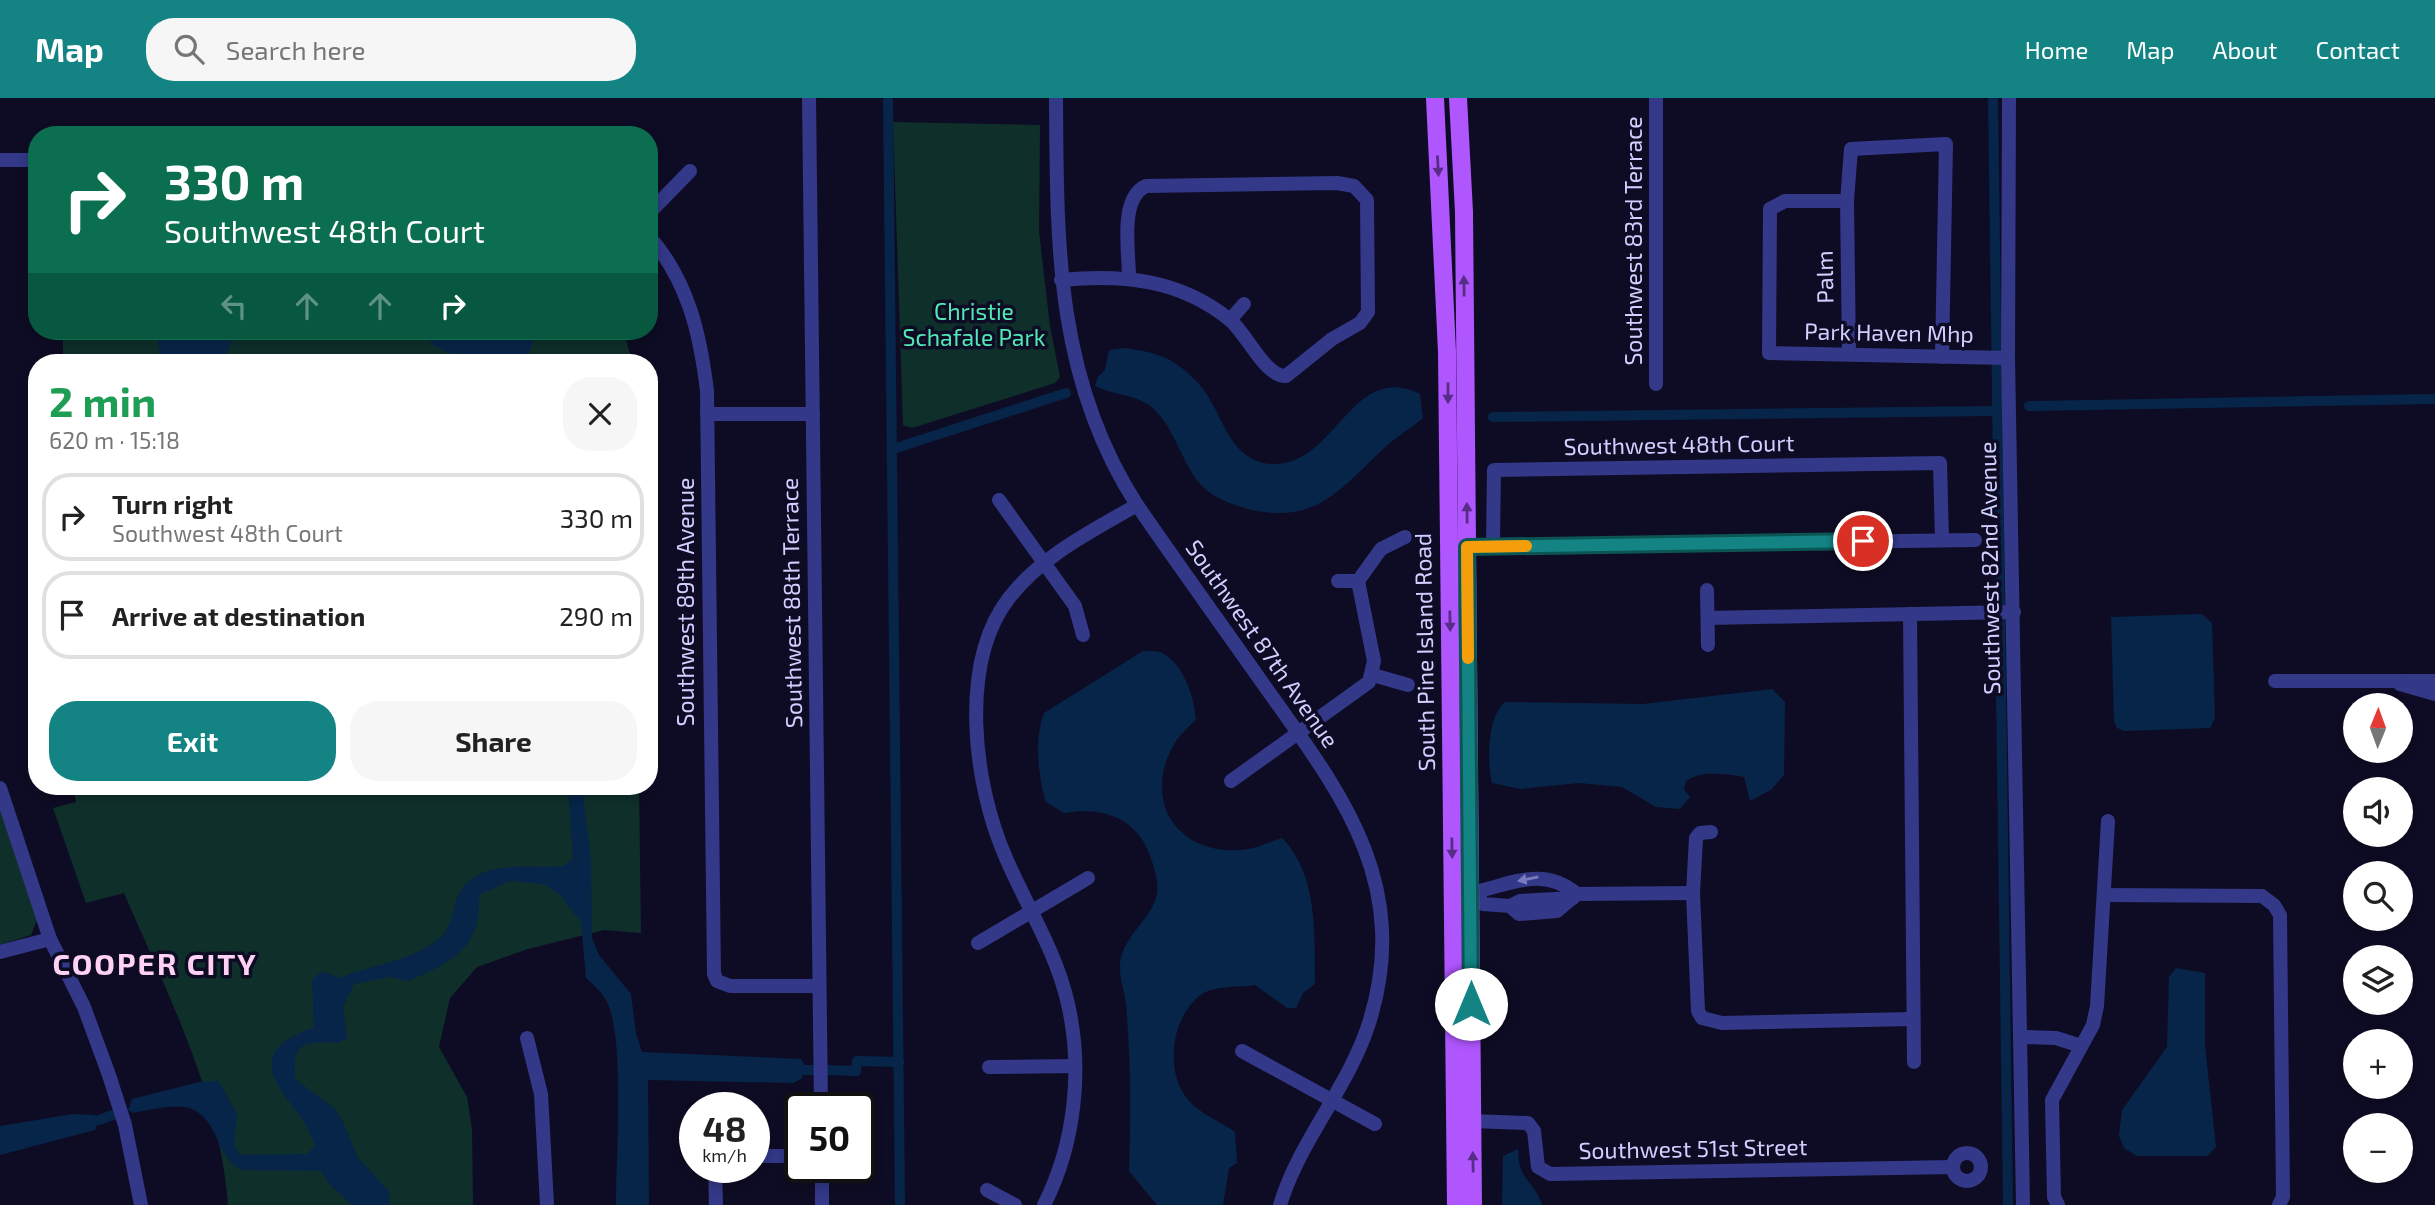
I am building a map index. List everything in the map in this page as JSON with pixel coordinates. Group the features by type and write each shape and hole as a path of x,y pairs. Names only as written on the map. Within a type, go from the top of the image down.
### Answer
{"main road":[{"name":"South Pine Island Road","path":"1435,98 1459,662 1473,1205"},
{"name":"South Pine Island Road","path":"1458,98 1464,212 1467,547 1459,662"},
{"name":"South Pine Island Road","path":"1456,1205 1467,896"}],"street":[{"name":"Southwest 88th Terrace","path":"809,98 821,1092"},
{"name":"Southwest 87th Avenue","path":"1056,98 1061,280 1068,334 1087,405 1111,459 1137,505 1298,733 1355,823 1372,869 1380,912 1380,956 1370,1018 1333,1101 1290,1179 1280,1205"},
{"name":"Southwest 83rd Terrace","path":"1656,98 1656,384"},
{"name":"Southwest 82nd Avenue","path":"2009,98 2009,612 2022,1037 2023,1205"},
{"name":"Palm","path":"1849,353 1846,201 1852,149 1946,144 1942,357"},
{"path":"0,160 28,160"},
{"path":"658,204 690,171"},
{"path":"1061,280 1129,277 1180,292 1230,320 1272,372 1282,376 1298,369 1323,346 1365,318 1370,306 1369,207 1362,192 1354,186 1337,183 1163,184 1140,188 1130,207 1129,277"},
{"name":"Park Haven Mhp","path":"1846,201 1785,201 1770,209 1769,353 2008,358"},
{"name":"Southwest 89th Avenue","path":"658,248 674,270 692,310 704,369 707,414 712,954 717,981 730,986 819,986"},
{"path":"1230,320 1244,304"},
{"path":"707,414 813,414"},
{"name":"Southwest 48th Court","path":"1493,546 1494,470 1940,463 1942,540"},
{"path":"999,500 1075,606 1083,635"},
{"path":"1044,1205 1066,1143 1075,1066 1071,1020 1061,979 1005,857 992,818 982,774 977,691 982,656 998,615 1025,580 1045,563 1137,505"},
{"path":"1231,781 1363,688 1373,675 1374,661 1358,581 1381,549 1405,537"},
{"path":"1467,547 1975,540"},
{"path":"1338,581 1358,581"},
{"path":"1707,590 1708,645"},
{"path":"1709,618 2009,612"},
{"path":"1910,614 1914,1062"},
{"path":"1373,675 1408,685"},
{"path":"2275,681 2435,681"},
{"path":"2393,681 2413,690 2435,694"},
{"path":"0,788 50,939 84,1007 105,1063 125,1125 141,1205"},
{"path":"2058,1205 2054,1197 2052,1100 2093,1025 2097,1006 2106,895 2108,821"},
{"path":"1711,832 1700,833 1696,838 1693,893 1698,1011 1702,1018 1722,1023 1913,1020"},
{"path":"1467,896 1535,876 1551,881 1575,896 1693,893"},
{"path":"978,943 1088,878"},
{"path":"1544,906 1551,881"},
{"path":"2106,895 2262,896 2274,905 2280,915 2283,1197 2279,1205"},
{"path":"1467,896 1483,904 1510,906 1519,914 1544,906 1557,911 1575,896"},
{"path":"0,953 50,939"},
{"path":"2022,1037 2056,1038 2081,1046"},
{"path":"527,1038 541,1094 547,1205"},
{"path":"1242,1051 1375,1124"},
{"path":"989,1067 1075,1066"},
{"name":"Southwest 51st Street","path":"1472,1121 1528,1123 1534,1131 1538,1167 1550,1174 1953,1167"},
{"path":"715,1183 716,1205"},
{"path":"821,1183 822,1205"},
{"path":"988,1190 1015,1205"}],"green space":[{"name":"Christie Schafale Park","path":"893,122 1040,125 1039,232 1050,326 1060,377 1055,383 912,428 903,425"},
{"path":"63,340 626,340 630,354 63,354"},
{"path":"75,795 639,795 641,933 604,930 528,949 477,967 450,998 439,1047 467,1097 472,1129 473,1205 228,1205 223,1164 203,1084 174,1007 124,893 86,903 53,808 76,802"},
{"path":"0,804 37,920 31,935 0,945"}],"water":[{"path":"158,340 232,340 226,354 159,354"},
{"path":"431,340 534,340 528,354 451,354 431,344"},
{"path":"1125,348 1158,355 1185,371 1206,393 1240,450 1259,462 1272,464 1294,460 1312,450 1360,402 1377,391 1396,387 1420,394 1423,418 1323,501 1291,512 1271,513 1248,509 1217,497 1201,485 1167,426 1147,403 1095,386 1098,377 1105,370 1109,350"},
{"path":"2202,614 2212,623 2215,718 2210,728 2124,731 2117,728 2114,721 2111,617"},
{"path":"1143,651 1160,652 1175,664 1186,681 1195,710 1196,719 1174,744 1164,769 1162,788 1165,806 1172,822 1184,835 1200,844 1219,849 1241,850 1282,838 1303,870 1312,907 1315,984 1303,993 1296,1008 1287,1008 1255,985 1220,988 1207,991 1191,1004 1177,1030 1174,1061 1181,1090 1190,1102 1205,1114 1235,1132 1237,1163 1229,1168 1223,1205 1157,1205 1129,1171 1129,1046 1120,968 1124,949 1156,898 1156,874 1146,847 1130,826 1107,814 1079,811 1064,813 1046,802 1039,769 1039,734 1044,713"},
{"path":"1772,689 1785,702 1784,775 1771,790 1750,801 1744,777 1721,774 1699,775 1686,781 1684,789 1690,797 1680,809 1656,807 1622,787 1579,783 1520,789 1492,783 1489,764 1490,740 1495,718 1505,702 1643,704"},
{"path":"569,795 583,795 591,860 592,938 599,955 631,994 636,1033 642,1052 801,1059 806,1067 801,1079 794,1083 648,1080 649,1205 616,1205 618,1070 613,1019 605,998 586,978 581,922 559,894 544,884 509,881 479,895 479,913 475,928 461,951 450,960 407,981 390,977 354,984 343,1007 347,1038 338,1043 310,1043 299,1050 296,1056 295,1079 334,1108 358,1158 389,1191 390,1205 352,1205 329,1184 321,1171 242,1170 227,1158 209,1124 194,1110 164,1107 133,1113 128,1110 132,1099 199,1082 218,1081 237,1113 234,1146 240,1155 307,1154 315,1146 308,1129 276,1082 272,1067 274,1053 288,1040 314,1027 312,979 323,971 339,978 406,957 431,945 445,932 458,896 466,884 477,875 504,868 564,866 573,859"},
{"path":"2176,968 2205,973 2205,1046 2216,1147 2207,1156 2137,1156 2124,1148 2119,1136 2122,1110 2167,1047 2169,977"},
{"path":"73,1114 95,1115 99,1120 95,1130 0,1155 0,1126"},
{"path":"1518,1149 1523,1174 1539,1196 1542,1205 1502,1205 1503,1156"}],"waterway":[{"path":"888,98 900,1205"},
{"path":"1993,98 2008,1205"},
{"path":"893,449 1066,393"},
{"path":"2029,406 2435,399"},
{"path":"1493,417 1996,411"},
{"path":"826,1070 856,1071 857,1061 899,1062"},
{"path":"805,1070 814,1070"},
{"path":"99,1120 113,1115"}],"slow traffic":[{"path":"1468,658 1467,547 1526,546"}],"district":[{"name":"COOPER CITY","path":"155,965"}],"route":[{"path":"1471,1004 1467,547 1863,541"}]}
